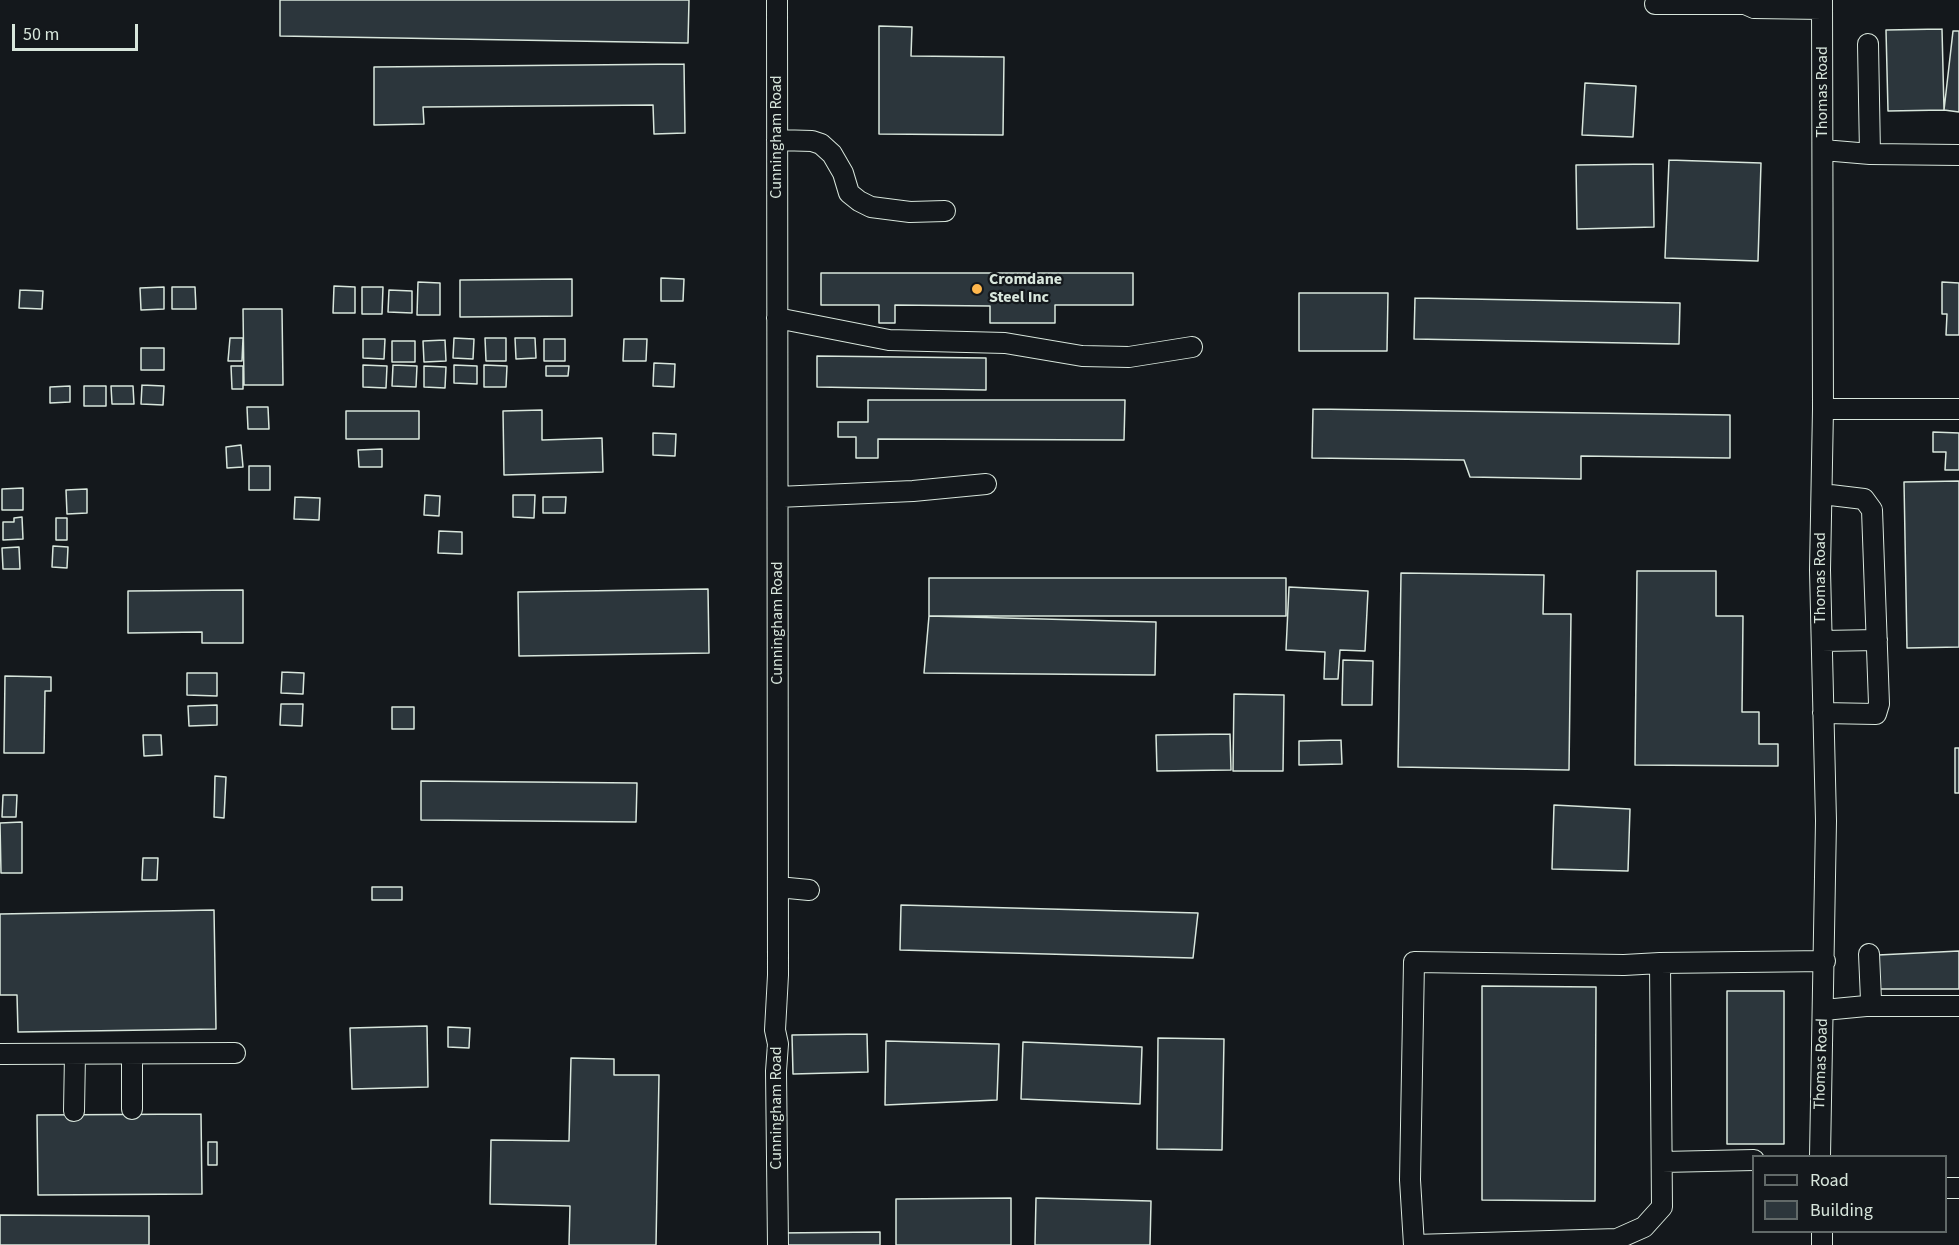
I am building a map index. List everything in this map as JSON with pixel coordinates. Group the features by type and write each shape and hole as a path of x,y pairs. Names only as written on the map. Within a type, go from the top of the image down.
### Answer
{"street":[{"name":"Cunningham Road","path":"777,0 778,975 775,1030 778,1044 776,1071 778,1245"},
{"path":"1655,4 1744,2 1754,8 1822,4"},
{"name":"Thomas Road","path":"1815,1155 1824,1010 1826,820 1822,641 1822,4"},
{"path":"1868,44 1870,154"},
{"path":"777,140 812,141 820,144 832,154 843,173 849,193 872,207 910,212 945,211"},
{"path":"1822,150 1870,154 1959,155"},
{"path":"777,318 889,340 1005,343 1082,356 1129,357 1192,347"},
{"path":"1823,409 1959,409"},
{"path":"778,497 913,491 986,484"},
{"path":"1822,494 1864,499 1872,510 1879,704 1876,714 1823,713"},
{"path":"1822,641 1877,639"},
{"path":"778,887 809,890"},
{"path":"1866,1006 1871,1000 1869,954"},
{"path":"1660,963 1662,1207 1644,1227 1617,1239 1414,1245 1410,1180 1414,962 1624,965 1660,963 1825,961"},
{"path":"1824,1010 1866,1006 1959,1006"},
{"path":"0,1054 235,1053"},
{"path":"74,1111 75,1054"},
{"path":"132,1054 132,1109"},
{"path":"1662,1162 1752,1160"}],"building":[{"path":"280,0 689,0 688,43 280,36"},
{"path":"879,26 912,27 911,56 1004,57 1003,135 879,134"},
{"path":"1942,29 1944,110 1888,111 1886,30"},
{"path":"1953,31 1959,31 1959,112 1944,110"},
{"path":"684,64 685,133 654,134 653,105 423,107 424,124 374,125 374,67"},
{"path":"1585,83 1636,86 1633,137 1582,135"},
{"path":"1669,160 1761,163 1758,261 1665,258"},
{"path":"1653,164 1654,227 1577,229 1576,165"},
{"name":"Cromdane Steel Inc","path":"821,273 1133,273 1133,305 1055,305 1055,323 990,323 990,306 895,305 895,323 879,323 879,305 821,305"},
{"path":"661,278 684,279 683,301 661,301"},
{"path":"572,279 572,316 460,317 460,280"},
{"path":"418,282 440,283 440,315 417,315"},
{"path":"1942,282 1959,283 1959,335 1946,335 1947,314 1942,314"},
{"path":"334,286 355,287 355,313 333,313"},
{"path":"164,287 164,309 141,310 140,288"},
{"path":"172,287 195,287 196,309 172,309"},
{"path":"362,287 383,287 382,314 362,314"},
{"path":"20,290 43,291 42,309 19,308"},
{"path":"389,290 412,291 412,313 388,312"},
{"path":"1299,293 1388,293 1387,351 1299,351"},
{"path":"1415,298 1680,303 1679,344 1414,339"},
{"path":"243,309 282,309 283,385 244,385"},
{"path":"230,338 243,338 242,361 228,361"},
{"path":"454,338 474,339 473,359 453,358"},
{"path":"485,338 506,338 506,361 486,361"},
{"path":"515,338 535,338 536,358 516,359"},
{"path":"363,339 385,339 384,359 363,358"},
{"path":"544,339 565,339 565,361 544,361"},
{"path":"624,339 647,339 646,361 623,361"},
{"path":"445,340 446,361 424,362 423,341"},
{"path":"392,341 415,341 415,362 392,362"},
{"path":"141,348 164,348 164,370 141,370"},
{"path":"817,356 986,358 986,390 817,387"},
{"path":"654,363 675,364 674,387 653,386"},
{"path":"363,365 387,366 386,388 363,387"},
{"path":"393,365 417,366 416,387 392,386"},
{"path":"454,365 477,366 477,384 454,383"},
{"path":"484,365 507,366 506,387 484,387"},
{"path":"231,366 243,366 243,389 232,389"},
{"path":"424,366 446,367 445,388 424,387"},
{"path":"546,366 569,366 568,376 546,376"},
{"path":"142,385 164,386 163,405 141,404"},
{"path":"70,386 70,402 50,403 50,387"},
{"path":"84,386 106,386 106,406 84,406"},
{"path":"111,386 133,386 134,404 112,404"},
{"path":"868,400 1125,400 1124,440 878,439 878,458 856,458 856,437 838,437 838,422 868,422"},
{"path":"247,407 268,407 269,429 248,429"},
{"path":"1313,409 1730,415 1730,458 1581,456 1581,479 1470,477 1464,460 1312,458"},
{"path":"542,410 542,440 602,438 603,472 504,475 503,411"},
{"path":"346,411 419,411 419,439 346,439"},
{"path":"1933,432 1959,433 1959,470 1945,470 1946,452 1933,452"},
{"path":"653,433 676,434 675,456 653,455"},
{"path":"241,445 243,467 227,468 226,447"},
{"path":"382,449 382,467 359,467 358,450"},
{"path":"249,466 270,466 270,490 249,490"},
{"path":"1959,481 1959,647 1907,648 1904,482"},
{"path":"23,488 23,510 2,510 2,489"},
{"path":"87,489 87,513 67,514 66,490"},
{"path":"425,495 440,496 439,516 424,515"},
{"path":"513,495 535,495 534,518 513,517"},
{"path":"295,497 320,498 319,520 294,519"},
{"path":"543,497 566,497 565,513 543,513"},
{"path":"22,517 23,539 3,540 3,522 14,522 14,518"},
{"path":"56,518 67,518 67,540 56,540"},
{"path":"439,531 462,532 462,554 438,553"},
{"path":"53,546 68,547 67,568 52,567"},
{"path":"19,547 20,569 3,569 2,548"},
{"path":"1637,571 1716,571 1716,616 1743,616 1742,712 1759,712 1759,744 1778,744 1778,766 1635,765"},
{"path":"1401,573 1544,575 1543,614 1571,614 1569,770 1398,767"},
{"path":"929,578 1286,578 1286,616 929,616"},
{"path":"1289,587 1368,591 1365,651 1340,650 1338,679 1324,679 1325,652 1286,650"},
{"path":"708,589 709,653 519,656 518,592"},
{"path":"243,590 243,643 202,643 202,632 128,633 128,591"},
{"path":"929,616 1156,622 1155,675 924,673"},
{"path":"1343,660 1373,661 1372,705 1342,705"},
{"path":"282,672 304,673 303,694 281,693"},
{"path":"187,673 217,673 217,696 187,695"},
{"path":"5,676 51,677 51,691 45,691 44,753 4,753"},
{"path":"1234,694 1284,695 1283,771 1233,771"},
{"path":"281,704 303,704 302,726 280,725"},
{"path":"217,705 217,725 189,726 188,706"},
{"path":"392,707 414,707 414,729 392,729"},
{"path":"1230,734 1231,770 1157,771 1156,735"},
{"path":"143,735 161,735 162,755 144,756"},
{"path":"1341,740 1342,764 1299,765 1299,741"},
{"path":"1955,748 1959,748 1959,793 1955,793"},
{"path":"215,776 226,777 224,818 214,817"},
{"path":"421,781 637,783 636,822 421,820"},
{"path":"3,795 17,795 16,817 2,817"},
{"path":"1554,805 1630,809 1628,871 1552,869"},
{"path":"22,822 22,873 1,873 0,823"},
{"path":"143,858 158,858 157,880 142,880"},
{"path":"372,887 402,887 402,900 372,900"},
{"path":"901,905 1198,913 1193,958 900,950"},
{"path":"214,910 216,1029 18,1032 17,995 0,995 0,914"},
{"path":"1959,951 1959,989 1878,989 1878,955"},
{"path":"1482,986 1596,987 1595,1201 1482,1200"},
{"path":"1727,991 1784,991 1784,1144 1727,1144"},
{"path":"427,1026 428,1087 352,1089 350,1028"},
{"path":"448,1027 470,1028 469,1048 448,1047"},
{"path":"867,1034 868,1072 793,1074 792,1035"},
{"path":"1158,1038 1224,1039 1222,1150 1157,1149"},
{"path":"886,1041 999,1044 997,1100 885,1105"},
{"path":"1023,1042 1142,1047 1140,1104 1021,1099"},
{"path":"571,1058 614,1059 614,1075 659,1075 656,1245 569,1245 570,1206 490,1204 491,1140 569,1141"},
{"path":"201,1114 202,1194 38,1195 37,1115"},
{"path":"208,1142 217,1142 217,1165 208,1165"},
{"path":"1011,1198 1011,1245 896,1245 896,1199"},
{"path":"1036,1198 1151,1201 1150,1245 1035,1245"},
{"path":"0,1215 149,1216 149,1245 0,1245"},
{"path":"880,1232 880,1245 778,1245 778,1233"}],"place":[{"name":"Cromdane Steel Inc","path":"977,289"}]}
